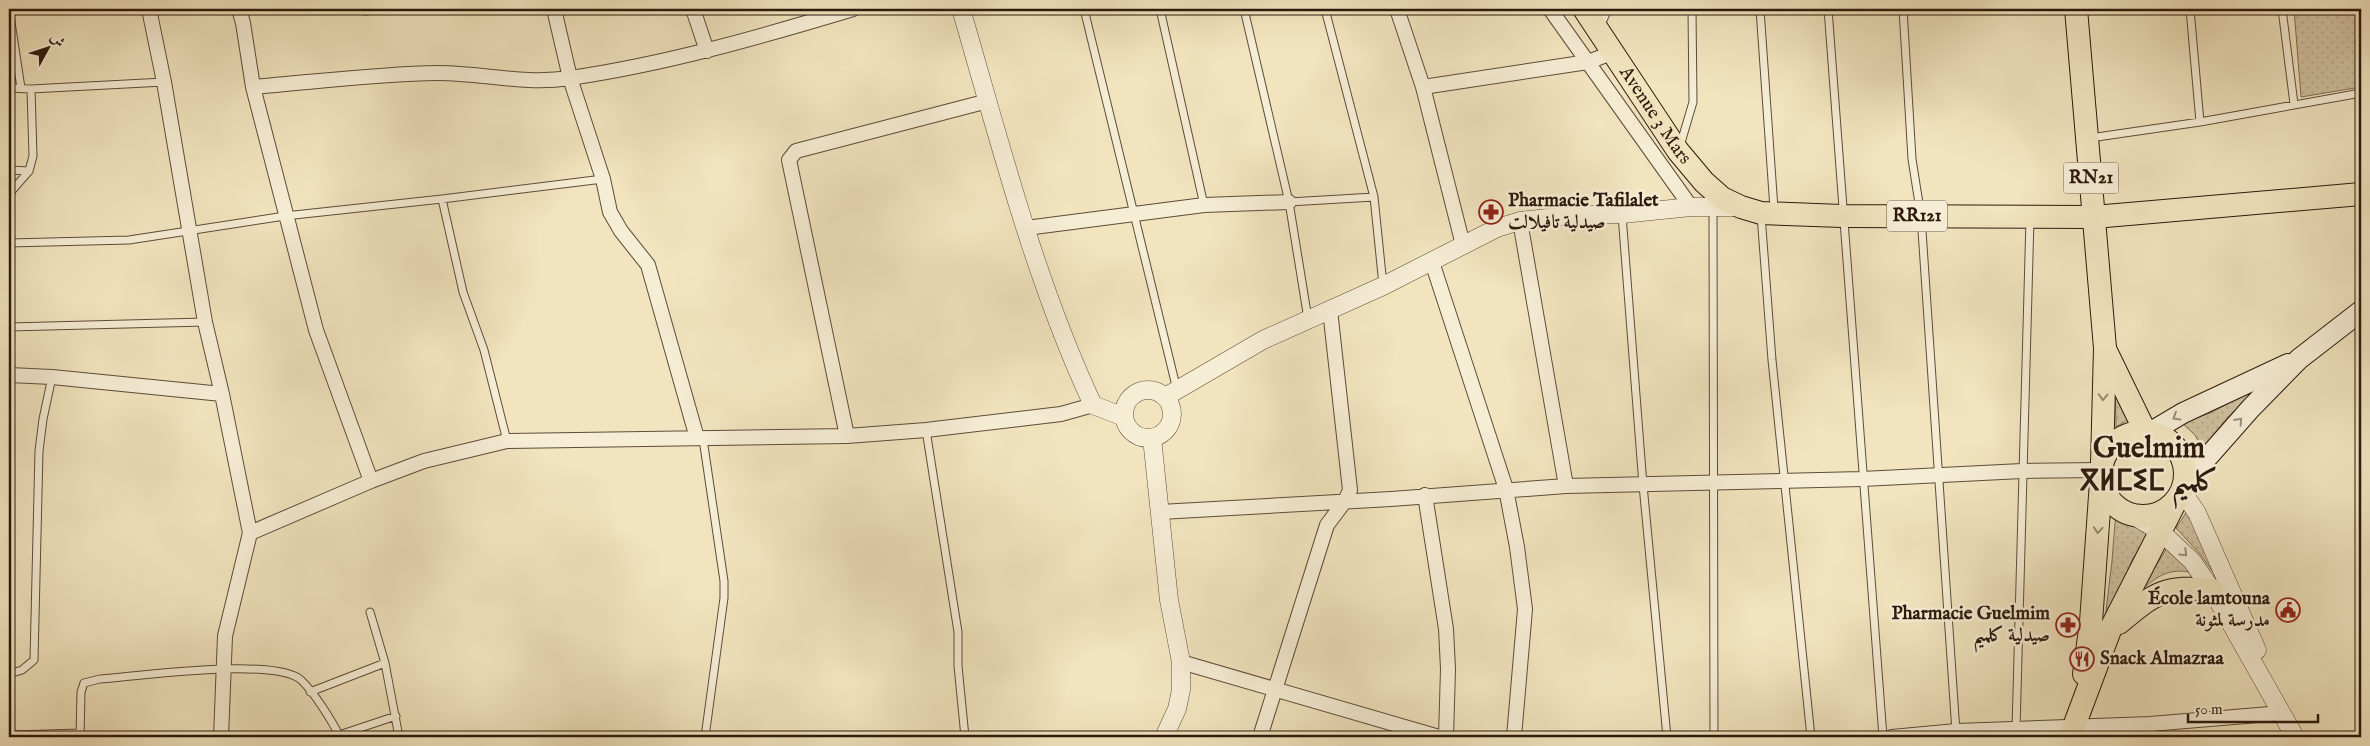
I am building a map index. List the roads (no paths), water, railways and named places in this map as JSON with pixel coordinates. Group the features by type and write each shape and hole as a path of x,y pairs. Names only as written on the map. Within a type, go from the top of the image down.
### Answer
{"main road":[{"name":"Avenue 3 Mars","path":"1584,9 1603,19 1614,52 1678,151 1704,182 1722,198 1759,212"},
{"name":"RN21","path":"2074,726 2091,622 2101,471 2105,348 2076,9"},
{"name":"RR121","path":"1759,212 1842,216 2094,217 2361,194"},
{"path":"2130,514 2151,516 2169,507 2251,408 2299,359 2361,311"},
{"name":"RN21","path":"2105,348 2148,432 2135,432 2118,439 2110,446 2101,471 2111,502 2130,514"},
{"path":"2148,432 2183,413 2299,359"},
{"path":"2074,726 2110,630 2162,532 2181,491 2185,468 2182,456 2167,439 2148,432"},
{"path":"2110,630 2142,603 2165,590 2188,587 2212,590"}],"street":[{"path":"149,9 164,82 205,322 222,394 250,533 225,636 221,737"},
{"path":"239,9 253,87 316,330 371,481"},
{"path":"554,9 570,78 603,179 610,212 615,223 648,265 700,438"},
{"path":"693,9 707,51"},
{"path":"253,87 441,73 531,82 570,78 707,51 852,9"},
{"path":"961,9 1026,228 1074,365 1093,405"},
{"path":"1396,9 1423,87 1463,245"},
{"path":"1550,9 1691,207"},
{"path":"1423,87 1588,62 1614,52"},
{"path":"847,436 789,160 796,151 988,101"},
{"path":"1026,228 1204,205 1288,202"},
{"path":"1171,393 1171,422 1160,435 1152,438 1137,435 1126,424 1124,417 1126,403 1137,392 1152,390 1171,393 1263,340 1382,286 1497,228 1520,221 1565,216 1622,214 1691,207 1759,212"},
{"path":"1520,221 1566,486"},
{"path":"1432,262 1506,489 1517,546 1525,609 1514,737"},
{"path":"1260,737 1327,525 1345,501 1350,482 1330,310"},
{"path":"9,375 52,377 222,394"},
{"path":"250,533 371,481 424,461 507,441 847,436 926,430 1061,414 1093,405 1124,417"},
{"path":"1152,438 1169,600 1181,662 1182,690 1177,709 1164,737"},
{"path":"1160,512 1566,486 1862,479 2022,471 2101,471"},
{"path":"2181,491 2197,513 2205,529 2280,709"},
{"path":"1425,496 1446,629 1448,669 1446,737"},
{"path":"2130,514 2162,532 2192,561 2212,590 2294,737"},
{"path":"1181,662 1439,737"},
{"path":"1892,737 2074,726 2148,731 2280,709"}],"lane":[{"path":"9,9 21,88"},
{"path":"365,11 379,9"},
{"path":"1084,9 1133,214 1171,393"},
{"path":"1160,9 1204,205"},
{"path":"1244,9 1288,202 1308,320"},
{"path":"1325,9 1374,197 1382,286"},
{"path":"1678,151 1693,102 1692,9"},
{"path":"1760,9 1759,212 1784,480 1811,737"},
{"path":"1828,9 1842,216 1883,737"},
{"path":"1903,9 1912,159 1920,216 1956,734"},
{"path":"2190,9 2200,122"},
{"path":"2282,9 2294,104"},
{"path":"9,88 31,89 164,82"},
{"path":"9,194 29,171 33,156 31,89"},
{"path":"2088,138 2200,122 2361,93"},
{"path":"9,170 29,171"},
{"path":"9,243 129,240 285,216 603,179"},
{"path":"1288,202 1374,197"},
{"path":"442,199 463,292 484,350 507,441"},
{"path":"1713,208 1714,737"},
{"path":"1622,214 1642,485 1667,737"},
{"path":"2016,729 2030,216"},
{"path":"9,327 205,322"},
{"path":"9,674 22,670 34,660 39,452 43,419 52,377"},
{"path":"926,430 958,632 958,666 965,737"},
{"path":"700,438 724,581 724,598 706,737"},
{"path":"370,612 384,663 399,737"},
{"path":"310,692 384,663"},
{"path":"12,737 15,735 80,735 81,692 84,683 92,680 224,669 280,671 300,680 339,736 396,716"}],"place":[{"name":"Pharmacie Tafilalet صيدلية تافيلالت","path":"1491,212"},
{"name":"École lamtouna مدرسة لمثونة","path":"2288,610"},
{"name":"Pharmacie Guelmim صيدلية كلميم","path":"2068,625"},
{"name":"Snack Almazraa","path":"2082,659"}],"district":[{"name":"Guelmim ⴳⵍⵎⵉⵎ كلميم","path":"2149,466"}]}
